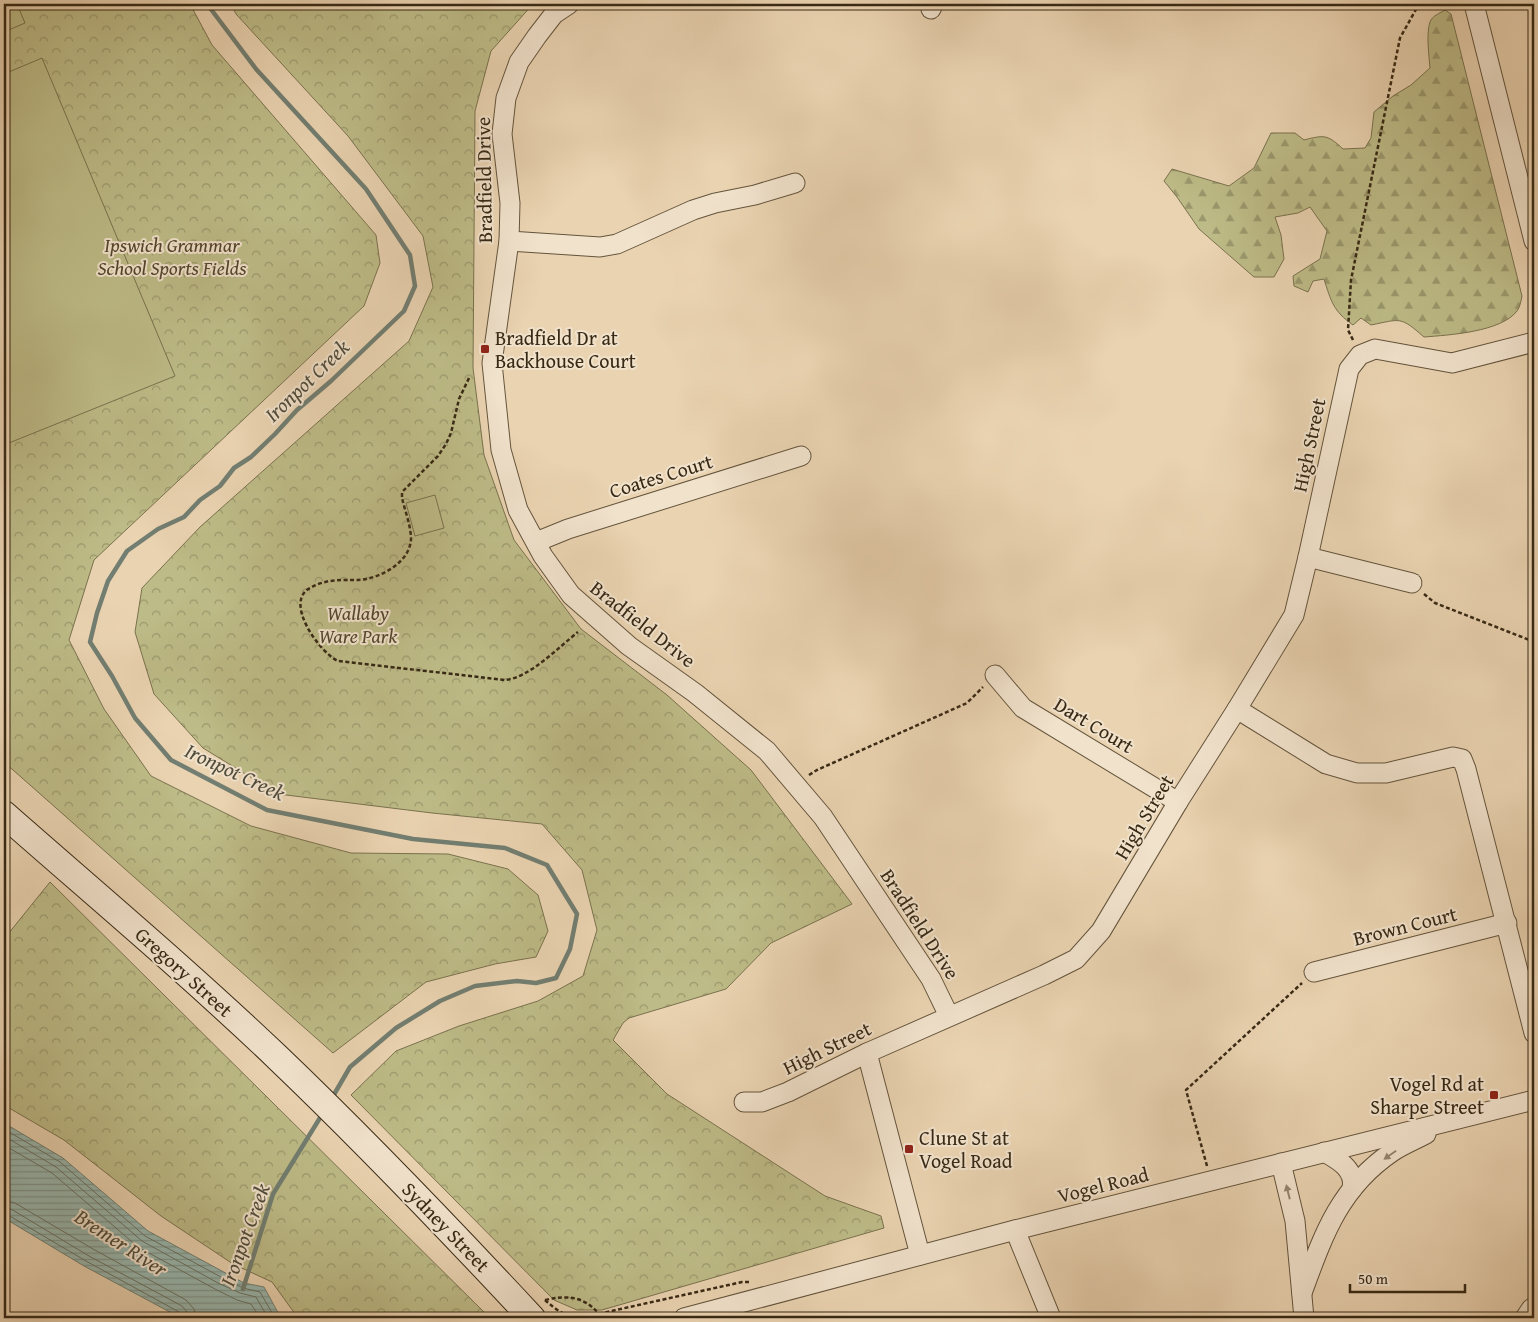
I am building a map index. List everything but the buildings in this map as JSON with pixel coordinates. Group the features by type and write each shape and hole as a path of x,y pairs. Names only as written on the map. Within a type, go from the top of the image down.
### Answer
{"main road":[{"name":"Gregory Street","path":"4,814 219,1003 358,1136"},
{"name":"Sydney Street","path":"358,1136 442,1221 539,1309"}],"street":[{"name":"Bradfield Drive","path":"569,4 554,14 519,62 506,98 502,134 510,202 509,241 492,363 501,450 518,510 543,556 571,595 628,646 695,693 767,751 823,817 931,979 949,1016"},
{"path":"1474,4 1534,236"},
{"path":"509,241 600,247 618,244 693,210 755,195 795,182"},
{"path":"1360,355 1375,349 1452,363 1534,342"},
{"name":"High Street","path":"744,1102 762,1102 788,1092 868,1053 1044,975 1076,959 1101,931 1178,802 1238,709 1294,615 1349,369 1360,355"},
{"name":"Coates Court","path":"536,542 568,528 801,456"},
{"path":"1308,557 1412,583"},
{"name":"Dart Court","path":"995,675 1024,708 1178,802"},
{"path":"1238,709 1326,764 1357,773 1386,773 1453,757 1462,759 1507,923 1534,1033"},
{"name":"Brown Court","path":"1314,972 1507,923"},
{"path":"868,1053 920,1255"},
{"name":"Vogel Road","path":"684,1318 1015,1230 1534,1100"},
{"path":"1302,1293 1328,1225 1352,1189 1392,1152 1447,1122"},
{"path":"1324,1152 1340,1162 1348,1170 1352,1179 1352,1189"},
{"path":"1281,1163 1296,1220 1304,1318"},
{"path":"1296,1220 1304,1227 1311,1229 1328,1225"},
{"path":"1015,1230 1052,1318"},
{"path":"1525,1318 1534,1307"}],"path":[{"path":"1360,355 1348,330 1352,280 1400,38 1419,4"},
{"path":"469,378 459,399 451,433 446,444 438,456 402,492 411,536 407,552 397,564 385,573 366,579 342,579 323,582 307,589 302,593 300,600 304,620 312,636 327,654 338,661 505,680 512,680 525,674 578,632"},
{"path":"1412,583 1434,603 1534,641"},
{"path":"795,784 817,770 967,703 995,675"},
{"path":"1210,1181 1186,1090 1314,972"},
{"path":"580,1318 742,1282 749,1282 753,1285"},
{"path":"539,1309 571,1297 579,1299 594,1308 599,1314"}],"green space":[{"name":"Ipswich Grammar School Sports Fields","path":"4,4 190,4 212,45 376,235 380,263 364,306 94,560 69,640 104,709 151,776 251,826 351,853 448,854 508,869 538,895 548,931 536,957 495,964 426,982 333,1053 4,762"},
{"path":"4,4 17,4 25,23 4,32"},
{"name":"Wallaby Ware Park","path":"231,4 533,4 491,51 475,111 473,368 484,455 514,540 581,629 667,695 751,770 852,904 771,943 726,989 629,1018 623,1023 613,1040 667,1094 825,1196 881,1216 884,1228 602,1310 577,1310 554,1300 351,1095 396,1051 459,1026 538,1001 583,976 597,930 582,870 542,824 278,794 203,748 154,694 135,632 142,588 200,527 409,341 433,287 423,236 348,136 236,14"},
{"path":"1445,10 1451,14 1522,296 1517,311 1499,324 1487,328 1424,337 1410,325 1400,321 1389,321 1371,325 1361,318 1353,325 1337,310 1324,279 1313,281 1308,292 1294,286 1293,276 1320,259 1327,231 1310,207 1298,213 1275,217 1281,235 1284,259 1274,277 1254,277 1199,229 1164,181 1172,169 1229,186 1254,168 1271,133 1295,133 1304,140 1325,137 1343,149 1365,148 1371,138 1374,112 1393,96 1411,85 1430,68 1428,38 1430,22 1434,16"},
{"path":"42,58 175,376 4,445 4,74"},
{"path":"435,495 444,528 415,536 406,503"},
{"path":"50,882 490,1318 298,1318 272,1282 233,1264 161,1216 64,1140 4,1105 4,939"}],"water":[{"name":"Bremer River","path":"4,1123 63,1158 148,1231 244,1283 264,1287 281,1318 181,1318 84,1266 4,1218"}],"waterway":[{"name":"Ironpot Creek","path":"207,4 256,69 366,189 410,255 415,286 404,311 331,381 297,410 251,457 234,468 220,486 200,500 184,517 158,529 127,551 108,581 90,642 112,676 135,718 171,760 267,810 413,839 505,848 547,865 577,914 570,949 556,978 536,983 517,981 475,986 440,1001 396,1028 350,1067 332,1098"},
{"name":"Ironpot Creek","path":"243,1289 273,1194 323,1113"}],"place":[{"name":"Bradfield Dr at Backhouse Court","path":"485,349"},
{"name":"Vogel Rd at Sharpe Street","path":"1494,1095"},
{"name":"Clune St at Vogel Road","path":"909,1149"}]}
